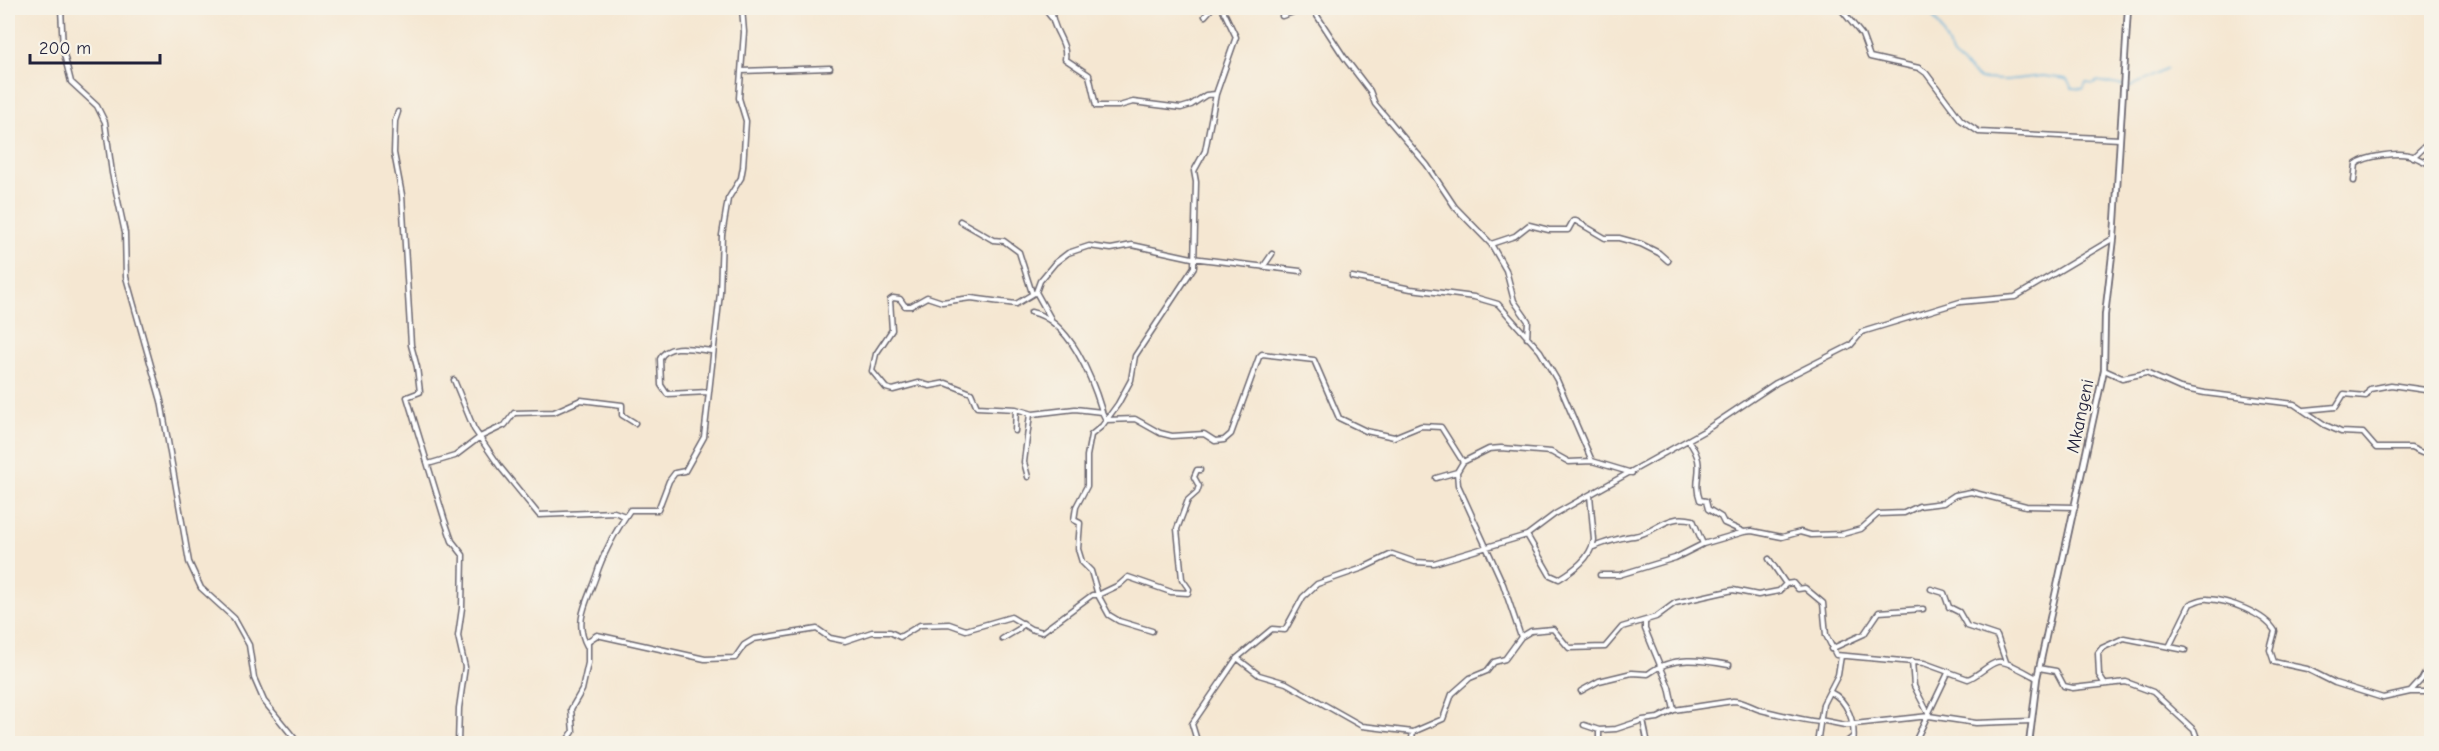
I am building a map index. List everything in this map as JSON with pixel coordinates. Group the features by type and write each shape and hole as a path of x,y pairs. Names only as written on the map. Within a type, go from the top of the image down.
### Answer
{"street":[{"path":"61,8 63,50 71,82 97,106 105,122 112,173 125,233 126,277 161,401 189,562 201,588 234,618 249,645 254,678 264,701 299,744"},
{"path":"564,744 573,732 571,709 582,690 588,663 587,647 580,633 583,607 603,551 630,510 658,510 669,481 675,473 685,471 704,437 722,235 728,199 741,178 743,167 746,121 739,98 744,32 742,8"},
{"path":"1044,8 1052,18"},
{"path":"1063,8 1052,12 1053,28 1061,39 1065,58 1089,75 1096,106 1119,106 1133,102 1181,108 1191,105 1206,95 1216,94"},
{"path":"1205,16 1212,8"},
{"path":"1152,632 1119,621 1109,615 1098,595 1091,571 1082,562 1078,549 1081,527 1074,517 1087,486 1087,456 1091,435 1106,420 1129,385 1135,356 1140,346 1148,340 1154,325 1194,267 1192,258 1196,182 1194,171 1205,151 1216,94 1236,36 1222,8"},
{"path":"1282,16 1305,8"},
{"path":"1312,8 1344,57 1370,91 1375,104 1406,138 1455,207 1491,244 1506,270 1514,300 1528,321 1527,338"},
{"path":"1840,8 1862,35 1870,57 1919,68 1926,73 1961,120 1978,132 2120,139"},
{"name":"Mkangeni","path":"2029,744 2039,668 2104,370 2104,315 2115,238 2128,8"},
{"path":"741,71 830,68"},
{"path":"2413,157 2426,145 2429,138 2432,108"},
{"path":"398,112 394,153 402,195 411,345 420,392 407,397 452,541 463,555 462,608 458,636 465,667 459,708 458,744"},
{"path":"2354,181 2356,164 2361,160 2381,155 2406,154 2432,165"},
{"path":"960,221 993,240 1004,241 1019,252 1034,293 1050,319 1074,345 1092,377 1106,420"},
{"path":"1491,244 1515,236 1529,225 1549,230 1568,230 1573,221 1576,221 1605,238 1619,238 1641,244 1659,253 1668,261"},
{"path":"1198,744 1192,724 1237,658 1272,629 1284,630 1303,597 1317,584 1363,568 1392,554 1415,562 1434,563 1527,535 1555,514 1688,440 1776,383 1851,345 1862,332 1960,302 2015,297 2115,238"},
{"path":"1102,412 1075,409 1030,414 1016,409 977,407 971,393 946,383 930,386 919,382 895,390 886,388 872,371 876,354 892,330 890,300 900,299 904,306 911,306 927,297 942,302 971,298 1016,304 1034,293 1040,281 1055,264 1078,248 1111,249 1132,245 1192,258 1300,271"},
{"path":"1263,267 1272,254"},
{"path":"1352,277 1411,289 1474,297 1498,304 1540,351 1557,380 1592,461"},
{"path":"1031,312 1050,319"},
{"path":"709,392 667,394 661,385 660,359 667,350 675,348 713,351"},
{"path":"1106,420 1135,418 1160,433 1172,436 1204,434 1215,441 1224,440 1231,434 1259,357 1262,354 1284,356 1314,360 1339,418 1366,431 1394,437 1421,426 1441,427 1463,462"},
{"path":"2104,370 2122,378 2146,373 2180,388 2233,398 2294,404 2325,425 2341,432 2363,433 2376,448 2411,448 2421,453 2432,450"},
{"path":"454,380 474,429 500,467 539,515 614,512 625,516"},
{"path":"2304,410 2336,407 2344,394 2366,396 2370,389 2391,385 2432,391"},
{"path":"428,464 455,456 480,436 505,425 514,413 554,412 581,400 618,402 623,408 622,415 635,423"},
{"path":"1015,431 1016,409"},
{"path":"1028,477 1024,462 1030,414"},
{"path":"1688,440 1698,455 1701,469 1697,492 1700,500 1706,501 1708,509 1721,517 1724,523 1744,532"},
{"path":"1521,637 1515,614 1488,548 1458,485 1457,472 1463,462 1489,449 1501,448 1551,452 1569,462 1592,461 1632,472"},
{"path":"587,647 591,636 597,635 705,659 735,658 744,645 754,639 817,629 834,640 845,641 872,632 890,632 900,637 920,625 949,624 966,630 1011,616 1031,629 1042,632 1092,595 1098,595 1119,585 1128,577 1171,592 1188,593 1189,589 1182,579 1177,529 1188,500 1197,492 1199,486 1194,477 1197,470 1200,470"},
{"path":"1436,478 1457,472"},
{"path":"1600,575 1619,575 1675,558 1703,544 1744,532 1752,531 1782,537 1800,532 1811,535 1843,534 1861,529 1878,514 1899,514 1919,506 1943,503 1955,495 1971,492 2026,506 2075,507"},
{"path":"1527,535 1550,575 1558,579 1577,568 1592,547 1595,533 1590,512 1590,495"},
{"path":"1592,547 1642,533 1667,521 1686,518 1693,520 1703,544"},
{"path":"1769,559 1786,584"},
{"path":"1674,710 1670,687 1645,629 1645,622 1675,603 1732,590 1758,595 1779,591 1786,584 1793,583 1798,589 1805,588 1823,603 1826,635 1831,648 1841,656 1924,663 1968,679 1981,674 1998,661 2006,662 2037,678"},
{"path":"1931,589 1944,593 1949,608 1959,612 1967,626 1997,636 2006,662"},
{"path":"2170,645 2190,604 2208,599 2242,607 2270,623 2275,631 2270,650 2274,662 2307,669 2336,683 2383,698 2410,692 2432,692"},
{"path":"1831,648 1864,634 1879,612 1923,609"},
{"path":"1237,658 1259,675 1286,683 1362,726 1413,732 1443,719 1452,694 1470,678 1487,671 1494,662 1506,659 1521,637 1532,631 1553,629 1569,648 1605,647 1622,627 1649,619"},
{"path":"1002,639 1019,629 1023,623"},
{"path":"2104,683 2098,670 2098,653 2102,648 2124,638 2170,645 2186,650"},
{"path":"1817,744 1823,704 1838,675 1841,656"},
{"path":"1581,691 1599,681 1632,673 1648,674 1660,667 1681,661 1703,659 1729,665"},
{"path":"2410,692 2422,679 2432,660"},
{"path":"1912,661 1914,686 1929,716"},
{"path":"2039,668 2056,671 2064,686 2073,688 2126,682 2153,692 2194,730 2199,744"},
{"path":"1914,744 1948,673"},
{"path":"1830,692 1843,701 1852,724 1853,744"},
{"path":"1584,725 1599,730 1616,729 1643,720 1658,718 1674,710 1741,701 1764,711 1777,712 1800,720 1837,725 1929,716 1976,723 2031,722"},
{"path":"1643,720 1648,744"},
{"path":"1599,730 1599,744"},
{"path":"1411,744 1413,732"},
{"path":"1844,744 1854,736"}],"waterway":[{"path":"1927,8 1940,27 1953,56 1980,79 2006,80 2043,76 2067,79 2072,88 2083,89 2086,83 2094,84 2097,81 2130,87 2167,69"}]}
